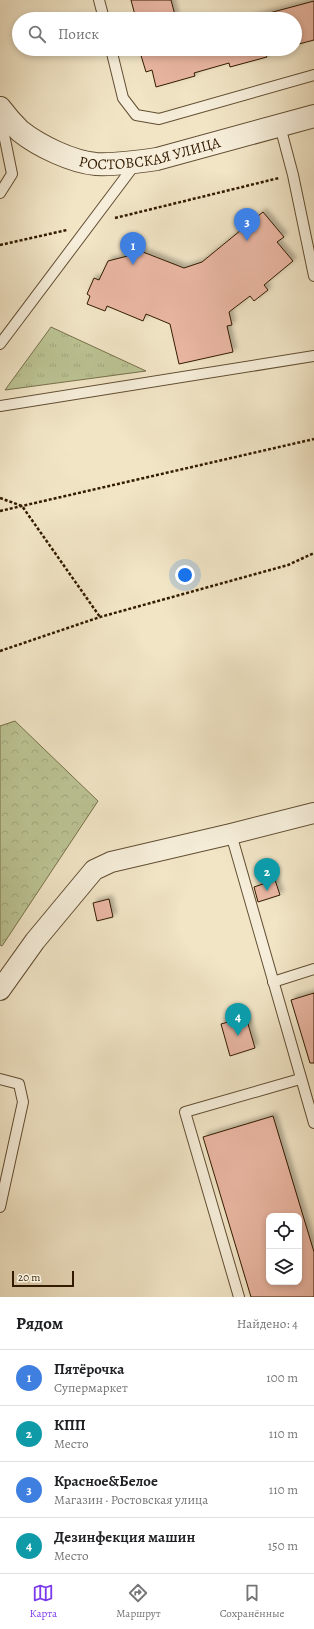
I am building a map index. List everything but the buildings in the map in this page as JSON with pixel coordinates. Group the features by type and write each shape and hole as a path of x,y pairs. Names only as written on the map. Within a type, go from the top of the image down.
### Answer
{"street":[{"name":"РОСТОВСКАЯ УЛИЦА","path":"0,108 21,131 48,148 62,155 95,164 137,162 157,159 314,116"},
{"path":"0,990 35,941 94,870 111,862 314,813"}],"lane":[{"path":"99,0 102,12"},
{"path":"113,56 123,98 136,115 159,119 314,75"},
{"path":"0,114 12,174 0,193"},
{"path":"280,126 293,175 314,276"},
{"path":"0,344 137,162"},
{"path":"0,406 314,356"},
{"path":"230,834 314,1123"},
{"path":"273,982 314,969"},
{"path":"0,1079 19,1084 23,1102 0,1207"},
{"path":"239,1297 186,1112 300,1079"}],"path":[{"path":"0,245 89,225 293,175"},
{"path":"0,511 314,439"},
{"path":"0,498 22,506 100,617"},
{"path":"0,651 100,617 288,565 314,553"}],"green space":[{"path":"51,327 146,371 5,390"},
{"path":"15,721 98,801 2,946 0,945 0,726"}],"place":[{"name":"Красное&Белое","path":"247,241"},
{"name":"Пятёрочка","path":"133,265"},
{"name":"КПП","path":"267,891"},
{"name":"Дезинфекция машин","path":"238,1036"}]}
